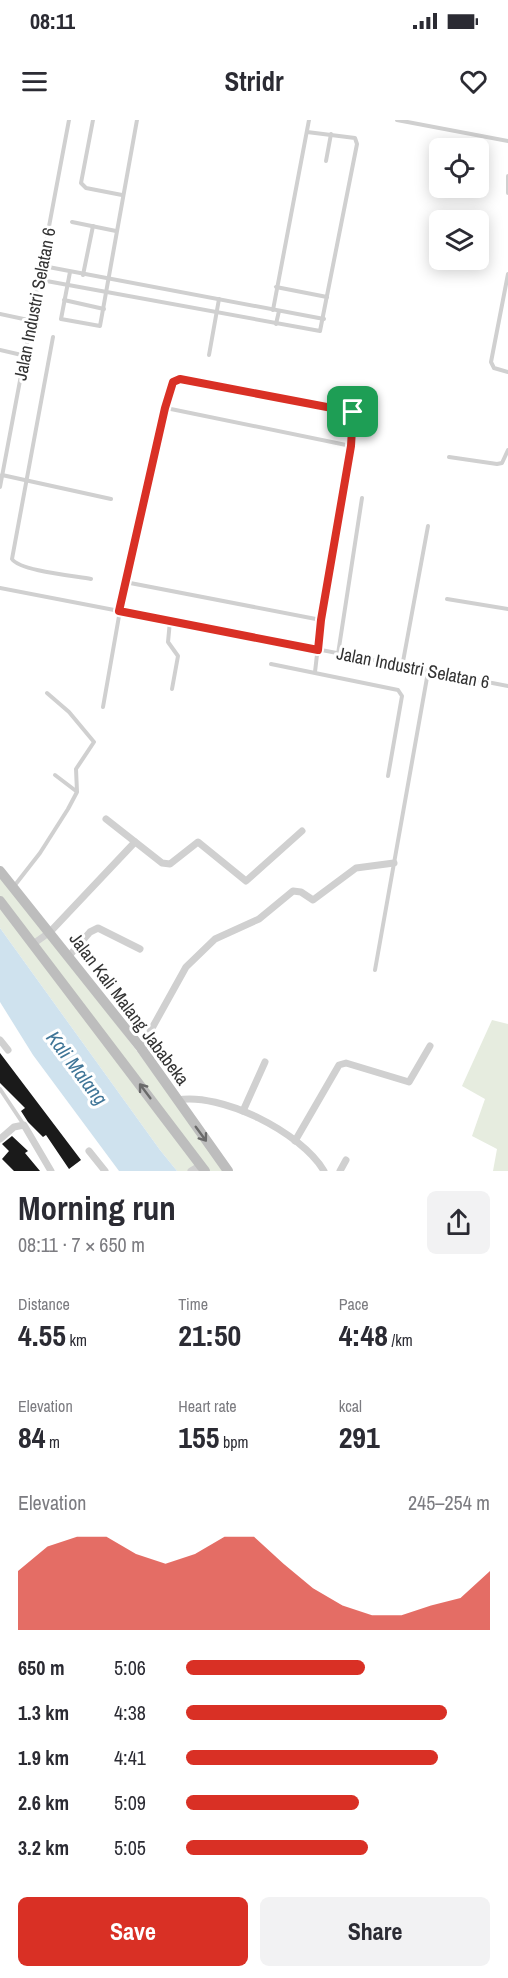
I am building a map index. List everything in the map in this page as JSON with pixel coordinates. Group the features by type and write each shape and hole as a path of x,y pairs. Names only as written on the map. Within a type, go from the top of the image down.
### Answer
{"main road":[{"name":"Jalan Kali Malang Jababeka","path":"0,871 141,1048 228,1171"},
{"name":"Jalan Kali Malang Jababeka","path":"0,901 199,1169"}],"street":[{"path":"106,819 168,865 195,842 246,881 302,831"},
{"path":"33,944 50,932 135,842"},
{"path":"141,1048 186,967 215,939 259,919 293,891 301,892 314,900 356,868 394,863"},
{"path":"69,956 90,932 98,928 140,950"},
{"path":"0,1040 8,1050"},
{"path":"294,1141 339,1065 346,1063 409,1082 430,1046"},
{"path":"243,1111 265,1062"},
{"path":"177,1100 190,1099 243,1111 294,1141 315,1157 324,1171"},
{"path":"0,1139 14,1127 24,1125 51,1171"},
{"path":"89,1151 105,1171"},
{"path":"340,1171 346,1160"}],"lane":[{"name":"Jalan Industri Selatan 6","path":"0,487 41,280 69,120"},
{"path":"93,120 81,183 86,188 122,195"},
{"path":"70,272 61,320 100,326 137,120"},
{"path":"273,310 309,120"},
{"path":"397,120 508,141"},
{"path":"41,280 320,331 357,144 355,138 307,132"},
{"path":"326,161 331,134"},
{"path":"508,176 508,193"},
{"path":"72,222 116,231"},
{"path":"83,275 93,226"},
{"path":"43,266 324,319"},
{"path":"508,274 491,362 494,368 508,372"},
{"path":"276,287 327,297"},
{"path":"209,355 219,299"},
{"path":"64,300 104,309"},
{"path":"276,324 279,311"},
{"path":"0,314 33,321"},
{"path":"53,337 14,562 29,568 91,579"},
{"path":"0,350 26,356"},
{"path":"103,707 125,582 165,408 173,382 180,379 351,411 354,414 351,446 321,620 315,672"},
{"path":"165,408 351,446"},
{"path":"449,457 497,464 502,463 508,450"},
{"path":"2,475 111,499"},
{"path":"338,654 362,498"},
{"path":"402,667 428,526"},
{"path":"125,582 321,620"},
{"name":"Jalan Industri Selatan 6","path":"0,588 508,686"},
{"path":"447,599 508,609"},
{"path":"170,621 168,642 178,656 172,689"},
{"path":"271,664 401,692 388,776"},
{"path":"375,970 428,672"},
{"path":"14,887 40,853 77,792 76,769 94,741 69,712 47,693"},
{"path":"55,775 77,792"},
{"path":"0,1089 24,1125"}],"shaded area":[{"path":"0,871 228,1171 177,1171 160,1150 0,928"},
{"path":"492,1020 508,1024 508,1171 493,1171 497,1149 472,1136 485,1099 462,1086"}],"water":[{"name":"Kali Malang","path":"0,928 177,1171 119,1171 33,1055 0,1002"}],"building":[{"path":"0,1053 81,1160 69,1169 46,1135 43,1137 28,1122 21,1111 25,1108 0,1083"},
{"path":"12,1136 28,1151 25,1153 40,1171 14,1171 2,1159 9,1151 2,1144"}],"route":[{"path":"180,379 353,412 351,446 321,620 318,650 119,611 165,408 173,382 180,379"}]}
